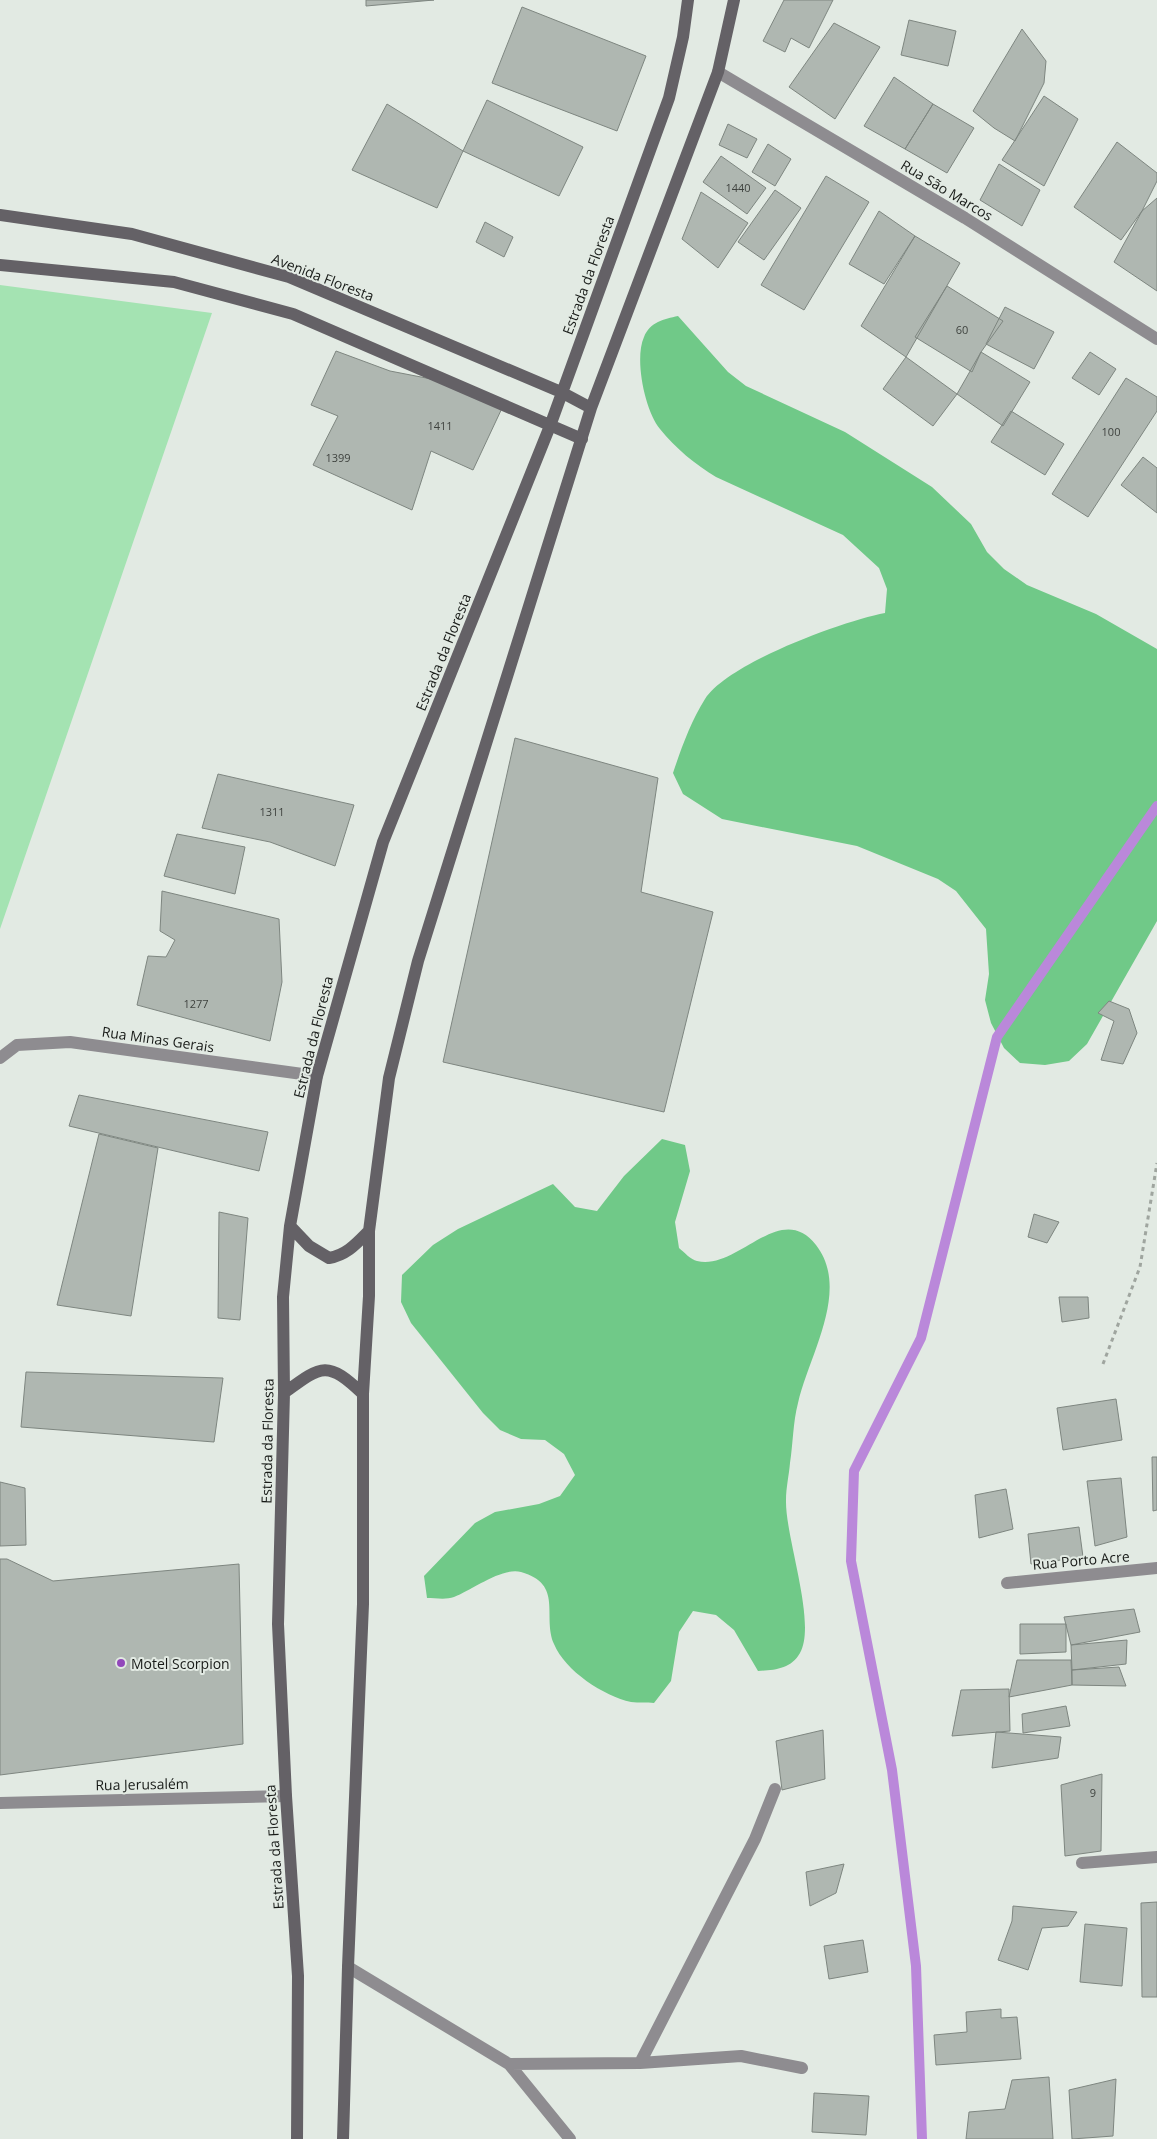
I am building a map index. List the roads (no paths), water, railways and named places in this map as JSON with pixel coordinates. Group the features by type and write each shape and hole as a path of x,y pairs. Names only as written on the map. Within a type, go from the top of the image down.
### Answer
{"main road":[{"name":"Estrada da Floresta","path":"297,2139 298,1976 286,1796 278,1624 284,1393 283,1297 290,1226 317,1076 383,842 550,426 669,98 683,37 688,0"},
{"path":"343,2139 348,1967 364,1604 364,1394 370,1231 389,1078 418,960 591,408 718,72 734,0"},
{"name":"Avenida Floresta","path":"0,215 132,234 289,277 561,392 591,408"},
{"path":"0,265 174,282 293,314 582,439"},
{"path":"290,1226 309,1246 329,1258 339,1256 350,1249 370,1231"},
{"path":"284,1393 314,1371 330,1370 344,1376 364,1394"}],"street":[{"name":"Rua São Marcos","path":"718,72 965,218 1157,339"},
{"name":"Rua Minas Gerais","path":"0,1058 17,1044 70,1042 317,1076"},
{"name":"Rua Porto Acre","path":"1007,1583 1157,1568"},
{"path":"640,2063 755,1839 775,1789"},
{"name":"Rua Jerusalém","path":"0,1803 286,1796"},
{"path":"1082,1863 1157,1857"},
{"path":"348,1967 508,2064 570,2139"},
{"path":"508,2064 640,2063 741,2056 802,2068"}],"waterway":[{"path":"922,2139 916,1966 892,1770 851,1561 854,1471 921,1338 997,1037 1157,806"}],"place":[{"name":"Motel Scorpion","path":"121,1663"}]}
